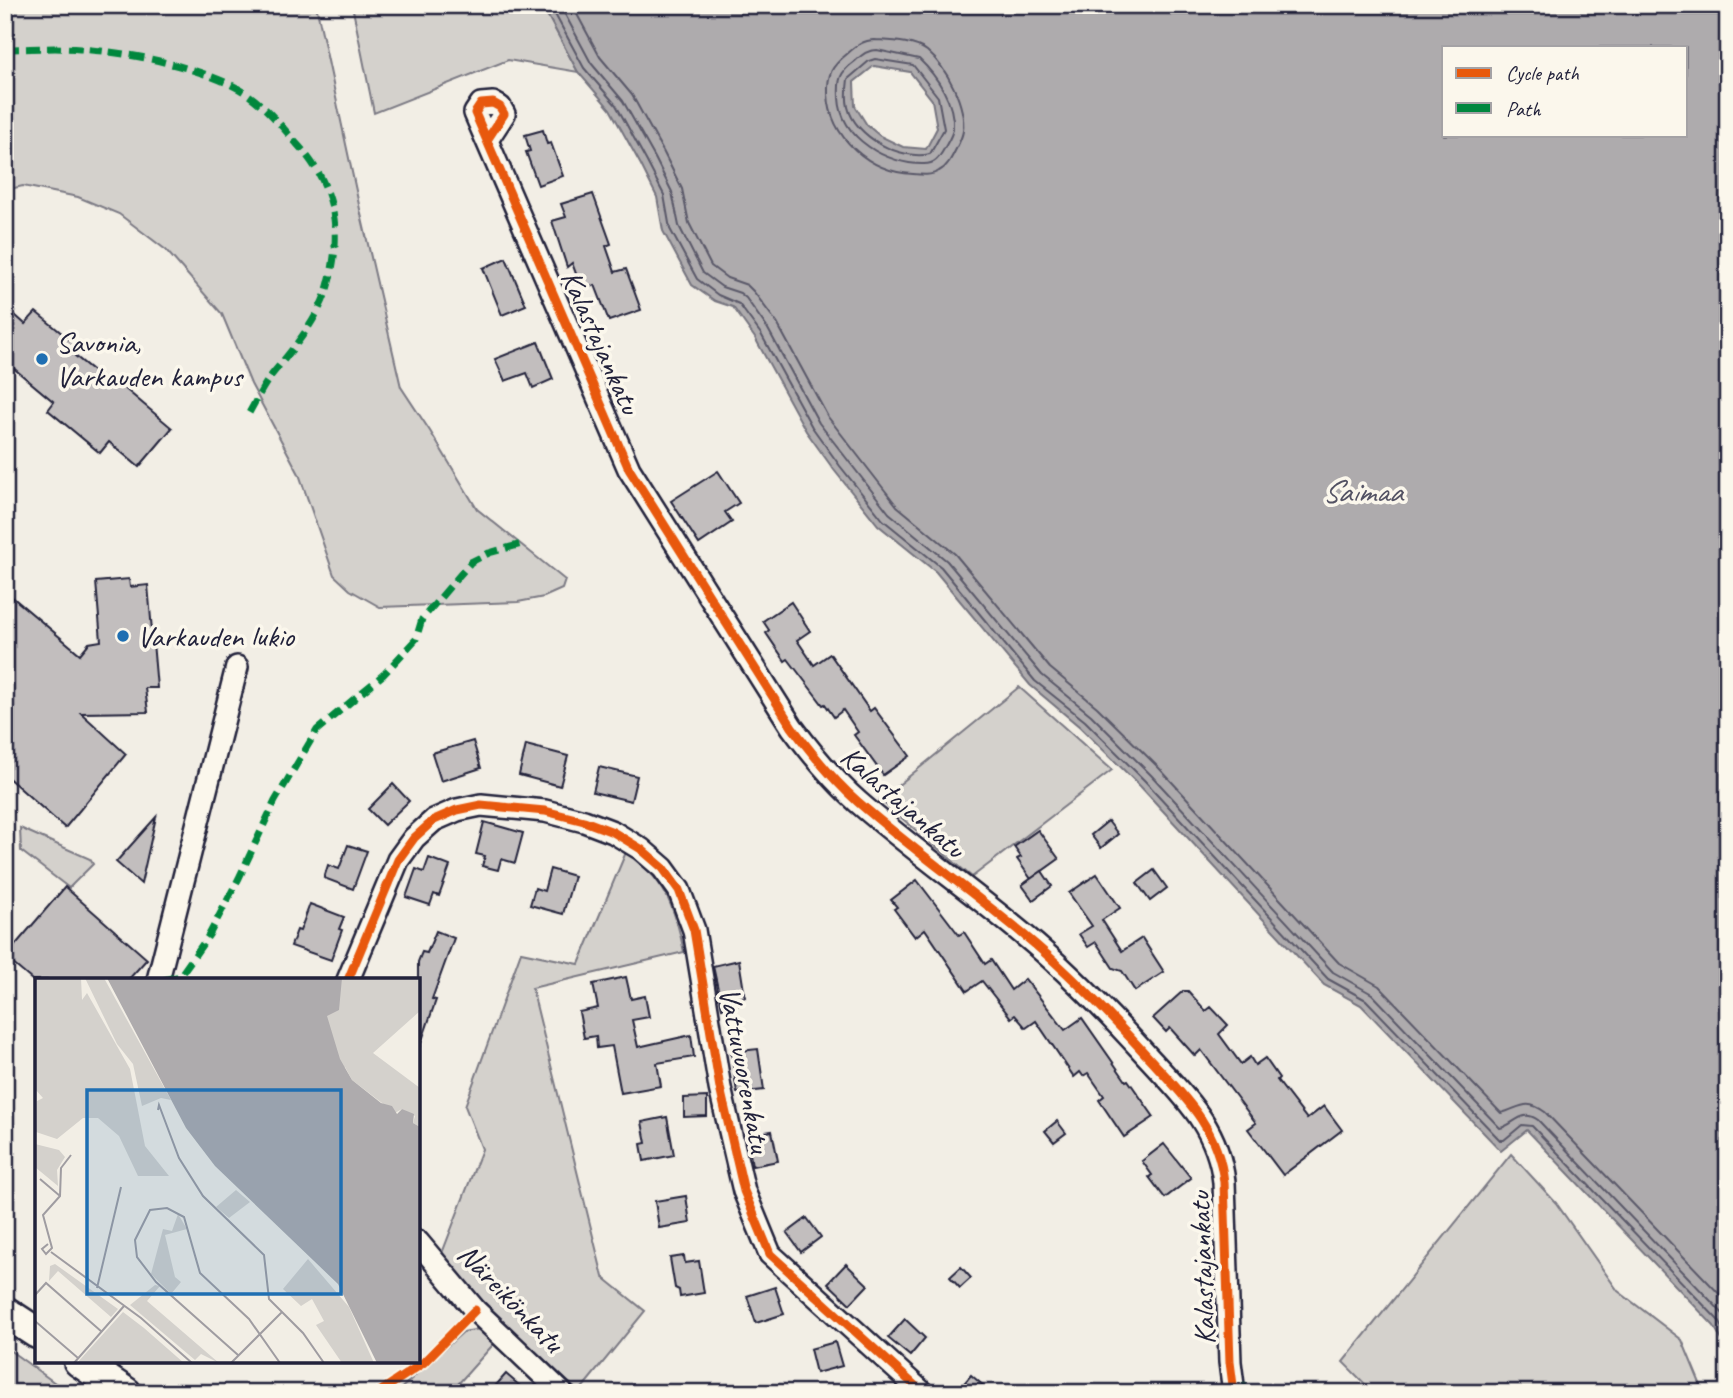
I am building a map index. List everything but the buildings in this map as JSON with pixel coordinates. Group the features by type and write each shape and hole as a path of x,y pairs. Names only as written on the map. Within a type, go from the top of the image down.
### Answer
{"street":[{"name":"Kalastajankatu","path":"487,140 629,469 760,679 820,764 856,800 938,858 1073,978 1190,1103 1210,1131 1220,1156 1224,1182 1228,1330 1234,1393"},
{"path":"159,978 237,667"},
{"name":"Vattuvuorenkatu","path":"349,978 398,860 414,838 434,820 457,810 481,805 545,811 584,821 612,832 641,849 663,868 679,891 694,930 720,1088 732,1140 744,1191 770,1254 923,1393"},
{"name":"Näreikönkatu","path":"420,1244 475,1310 562,1393"},
{"path":"5,1312 35,1332"},
{"path":"82,1363 126,1393"}],"shaded area":[{"path":"5,5 316,5 401,387 477,509 565,580 562,589 544,597 518,602 380,607 350,590 334,575 299,474 251,384 222,314 166,250 119,214 78,197 23,186 5,190"},
{"path":"352,5 542,5 578,72 508,60 374,113"},
{"path":"1019,687 1112,770 972,877 880,800"},
{"path":"20,828 90,859 93,864 69,888 21,851"},
{"path":"626,852 650,873 666,895 677,921 684,952 532,988 603,1277 645,1311 579,1392 491,1310 441,1256 482,1149 465,1106 521,952 579,964"},
{"path":"1511,1154 1556,1203 1618,1291 1682,1340 1704,1393 1374,1393 1343,1362"},
{"path":"480,1329 499,1338 450,1393 396,1393 463,1332"},
{"path":"5,1347 69,1393 5,1393"}],"water":[{"name":"Saimaa","path":"542,5 1728,5 1728,1351 1714,1326 1527,1130 1501,1151 1361,1005 1324,985 1140,786 1080,727 1030,685 936,572 878,525 806,431 755,338 733,307 715,301 692,285 663,231 657,197 610,109 578,72","holes":["874,66 910,72 932,100 937,128 926,149 903,147 880,136 867,125 855,106 854,82"]}],"marked path":[{"path":"5,49 61,48 99,51 161,61 203,73 239,89 255,100 310,159 327,191 335,226 329,282 314,318 267,382 249,413"},
{"path":"172,978 180,976 209,935 275,801 317,730 384,674 416,639 422,619 471,562 489,553 525,543"},
{"path":"1222,1390 1247,1386"}],"cycle path":[{"path":"487,140 504,114 500,107 493,103 481,104 475,113 629,469 792,727 823,766 858,802 1024,935 1073,979 1187,1099 1207,1129 1215,1145 1224,1182 1230,1362 1234,1393"},
{"path":"349,978 398,860 414,838 434,820 457,810 481,805 545,811 613,832 641,849 663,868 679,890 694,930 720,1088 744,1191 770,1254 923,1393"},
{"path":"378,1393 423,1363 475,1310"}],"place":[{"name":"Savonia, Varkauden kampus","path":"42,359"},
{"name":"Varkauden lukio","path":"123,636"}]}
